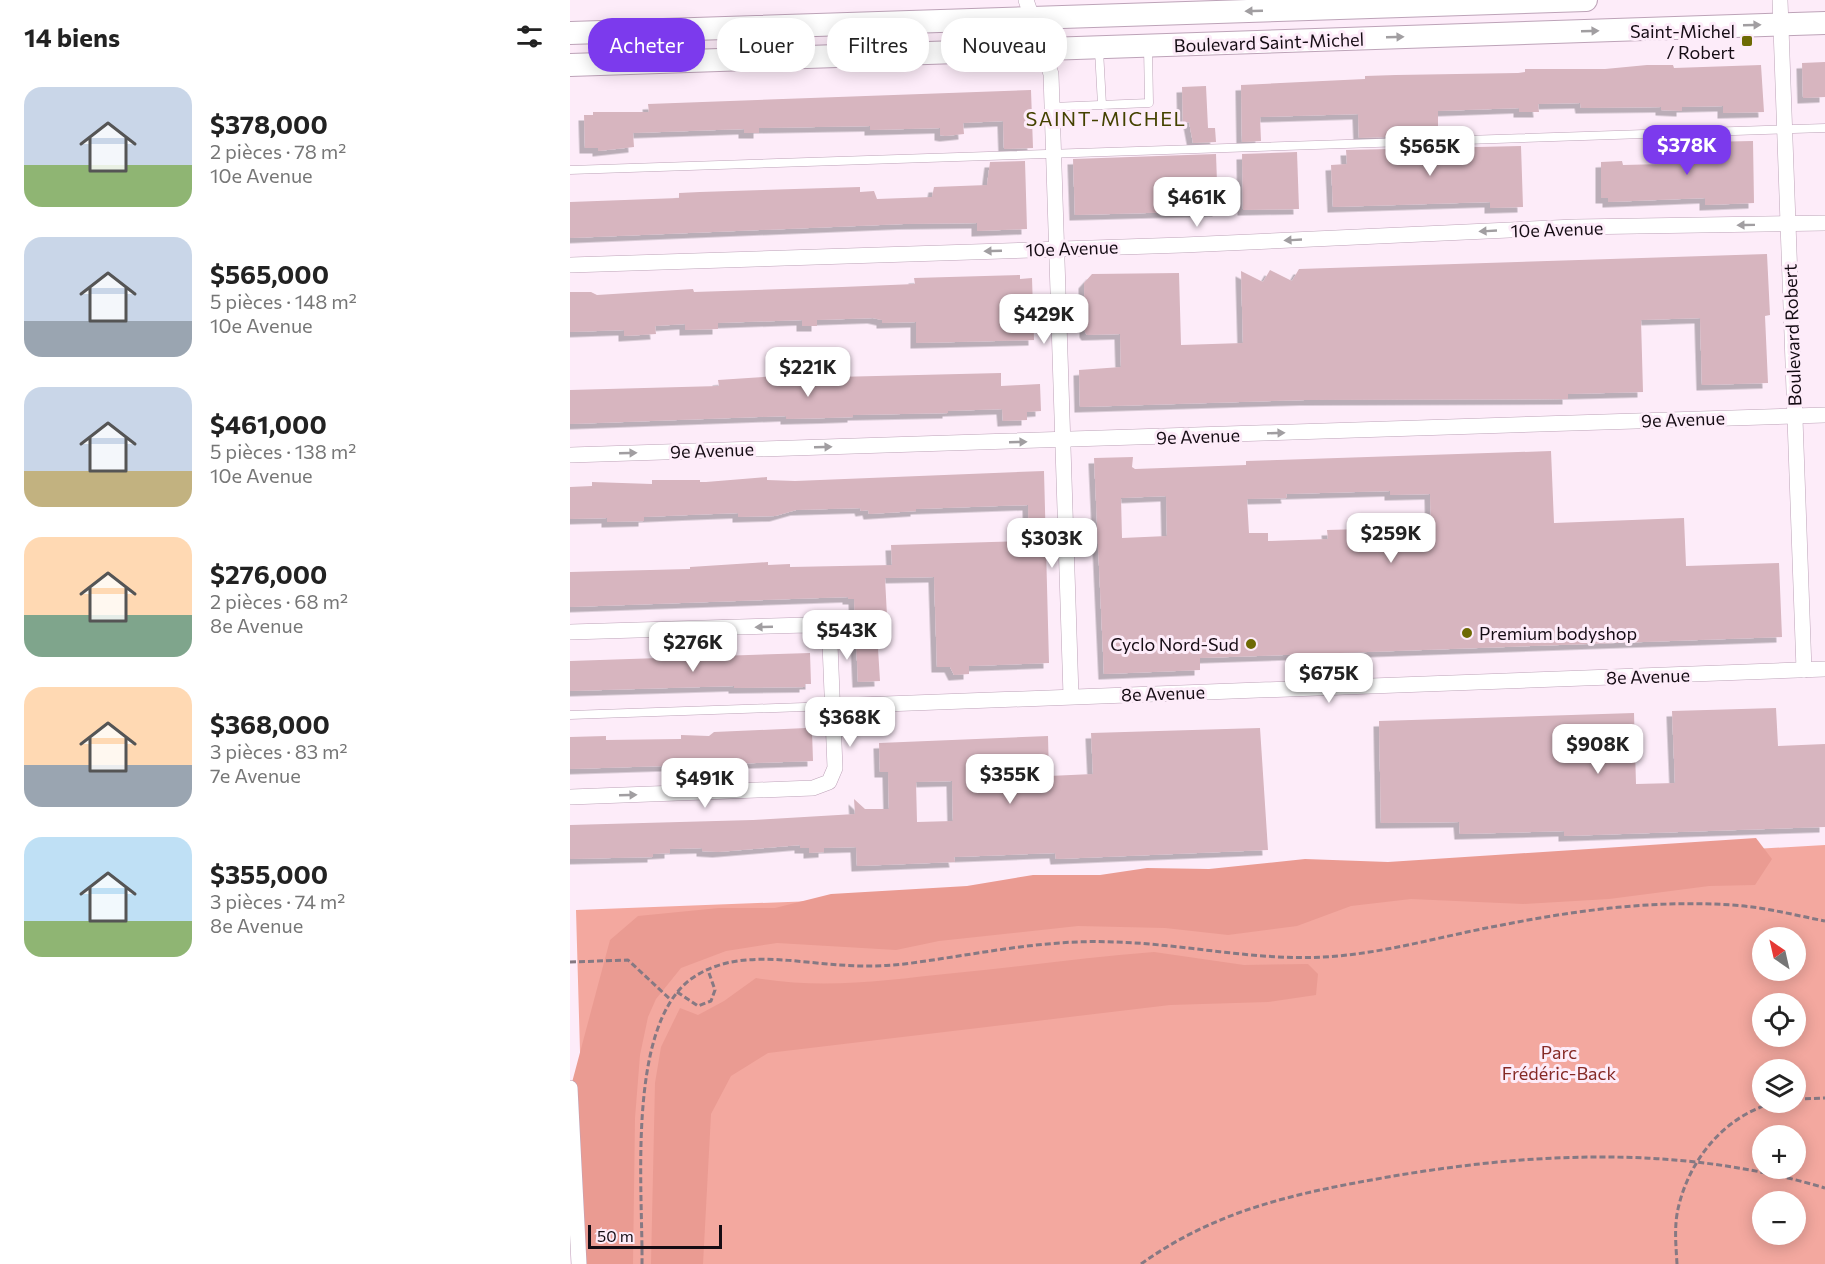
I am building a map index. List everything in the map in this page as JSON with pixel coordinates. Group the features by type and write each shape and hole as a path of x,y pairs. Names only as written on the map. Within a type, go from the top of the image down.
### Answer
{"main road":[{"name":"Boulevard Saint-Michel","path":"570,33 1029,9 1586,0"},
{"name":"Boulevard Saint-Michel","path":"1067,48 1825,23"},
{"name":"Boulevard Saint-Michel","path":"570,65 941,52"}],"street":[{"name":"Boulevard Robert","path":"1780,0 1804,670"},
{"path":"1050,72 1071,696"},
{"name":"10e Avenue","path":"570,265 1058,249 1575,227 1825,223"},
{"name":"9e Avenue","path":"570,455 1825,415"},
{"path":"570,632 815,627 822,630 830,644 835,768 829,782 822,786 570,797"},
{"name":"8e Avenue","path":"832,706 1825,669"},
{"path":"570,1088 579,1264"}],"lane":[{"path":"1052,107 1149,103 1148,46"},
{"path":"1099,47 1101,105"},
{"path":"570,170 1825,128"},
{"path":"570,715 832,706"}],"path":[{"path":"642,1264 642,1158 645,1090 652,1045 671,1000 691,980 708,970 753,960 858,966 900,965 1054,943 1109,941 1279,958 1340,956 1551,916 1643,904 1734,905 1825,921"},
{"path":"570,963 628,960 671,1000"},
{"path":"677,992 698,1006 711,1001 715,990 708,970"},
{"path":"1806,1099 1825,1098"},
{"path":"1677,1264 1678,1209 1696,1162 1728,1126 1752,1111"},
{"path":"1141,1264 1222,1218 1274,1200 1346,1184 1425,1171 1549,1157 1632,1157 1696,1162 1761,1172 1825,1188"}],"green space":[{"name":"Parc Frédéric-Back","path":"1825,845 1825,1264 586,1264 576,910 919,897"}],"shaded area":[{"path":"1756,838 1772,859 1755,885 1709,886 1609,899 1523,904 1411,899 1351,906 1297,926 1228,935 1165,928 1078,926 939,941 896,950 777,943 726,951 681,968 656,999 648,1017 640,1055 635,1118 633,1264 577,1264 570,1090 610,940 638,916 719,908 775,908 831,894 967,886 1033,875 1100,875 1147,868 1209,869 1305,859 1388,862"},
{"path":"1154,952 1244,965 1308,964 1318,974 1316,995 1268,1002 1170,1005 768,1053 731,1076 711,1114 703,1264 651,1264 655,1083 661,1047 680,1008 698,1015 724,1001 756,978 782,982 856,983"}],"building":[{"path":"1825,62 1825,97 1803,98 1802,63"},
{"path":"1673,65 1674,68 1761,65 1764,112 1723,113 1723,106 1682,107 1682,111 1661,110 1661,107 1581,108 1580,103 1538,104 1539,112 1519,112 1519,108 1438,111 1438,135 1359,138 1358,114 1260,117 1261,141 1242,142 1241,85 1365,79 1365,76 1518,73 1525,72 1525,69 1605,69"},
{"path":"1206,86 1208,128 1215,128 1216,142 1193,143 1189,122 1183,123 1182,87"},
{"path":"1031,90 1033,148 1004,149 1003,121 963,123 964,134 945,136 940,135 940,128 870,130 870,126 759,128 759,133 744,133 744,129 633,133 634,147 598,151 598,148 585,148 584,115 593,115 593,112 649,112 648,104"},
{"path":"1753,141 1754,203 1705,205 1705,198 1608,202 1608,198 1601,198 1601,162 1622,161 1623,165 1663,164 1663,161 1684,161 1684,146 1704,146 1704,142"},
{"path":"1521,146 1523,207 1490,208 1490,202 1333,207 1331,165 1347,164 1346,150"},
{"path":"1297,152 1299,209 1243,210 1242,154"},
{"path":"1216,154 1218,211 1075,215 1073,159"},
{"path":"1025,161 1027,229 977,231 977,223 903,224 570,238 570,202 679,198 679,193 860,187 860,192 874,191 877,199 932,197 934,187 987,185 990,162"},
{"path":"1767,254 1770,315 1765,316 1768,383 1702,385 1700,318 1641,320 1643,392 1568,394 1568,399 1305,400 1080,407 1079,370 1121,367 1120,334 1087,335 1085,332 1084,283 1092,274 1179,273 1181,345 1243,343 1241,271 1263,282 1270,270 1292,281 1299,269"},
{"path":"1020,275 1020,279 1032,278 1034,340 916,343 916,322 882,323 882,320 873,318 817,320 817,326 802,326 802,320 718,323 718,329 685,330 685,324 655,326 656,334 624,336 624,330 570,332 570,292 591,292 597,295 693,289 694,292 842,287 915,284 914,278"},
{"path":"823,373 823,376 835,377 1001,373 1001,386 1040,384 1041,411 1027,412 1027,420 1003,421 1002,409 826,418 786,419 786,416 570,424 570,390 719,386 718,380"},
{"path":"1551,451 1554,523 1684,518 1686,566 1779,563 1782,637 1200,658 1200,670 1104,674 1094,458 1133,457 1132,467 1135,469 1246,465 1246,461","holes":["1390,491 1390,495 1430,494 1431,527 1327,530 1328,539 1268,541 1268,533 1249,533 1247,499 1287,498 1286,494","1166,496 1167,536 1122,538 1121,498"]},
{"path":"1044,471 1049,663 969,666 969,674 954,675 950,667 937,667 934,577 885,578 887,616 876,616 880,681 858,682 854,599 848,599 848,597 570,607 570,572 690,569 690,567 768,562 768,565 790,564 790,567 892,565 891,545 1029,541 1028,505 916,509 916,511 869,514 868,510 861,511 860,508 796,510 775,516 738,517 738,513 644,517 644,521 607,522 607,518 570,519 570,487 592,486 592,482 652,484 652,480 706,482 767,477 767,480 795,481"},
{"path":"810,653 811,684 805,684 805,687 734,688 734,686 570,691 570,661"},
{"path":"1776,708 1778,746 1825,744 1825,827 1564,836 1564,831 1460,834 1459,822 1381,823 1379,721 1634,713 1636,784 1675,783 1672,711"},
{"path":"806,728 807,731 812,731 813,761 570,769 570,737 606,736 606,740 681,739 681,735 709,736 714,732"},
{"path":"1260,728 1268,850 1056,859 1055,853 954,857 955,862 857,866 856,847 824,848 824,852 809,853 809,848 800,848 800,845 718,852 702,851 702,848 670,849 670,853 653,854 653,857 570,859 570,825 753,820 855,814 854,799 865,809 889,809 888,772 880,772 879,743 1048,736 1049,776 1093,774 1091,733","holes":["952,781 953,821 917,822 916,782"]}],"place":[{"name":"Saint-Michel / Robert","path":"1747,41"},
{"name":"Premium bodyshop","path":"1467,633"},
{"name":"Cyclo Nord-Sud","path":"1251,644"}],"district":[{"name":"SAINT-MICHEL","path":"1106,118"}]}
